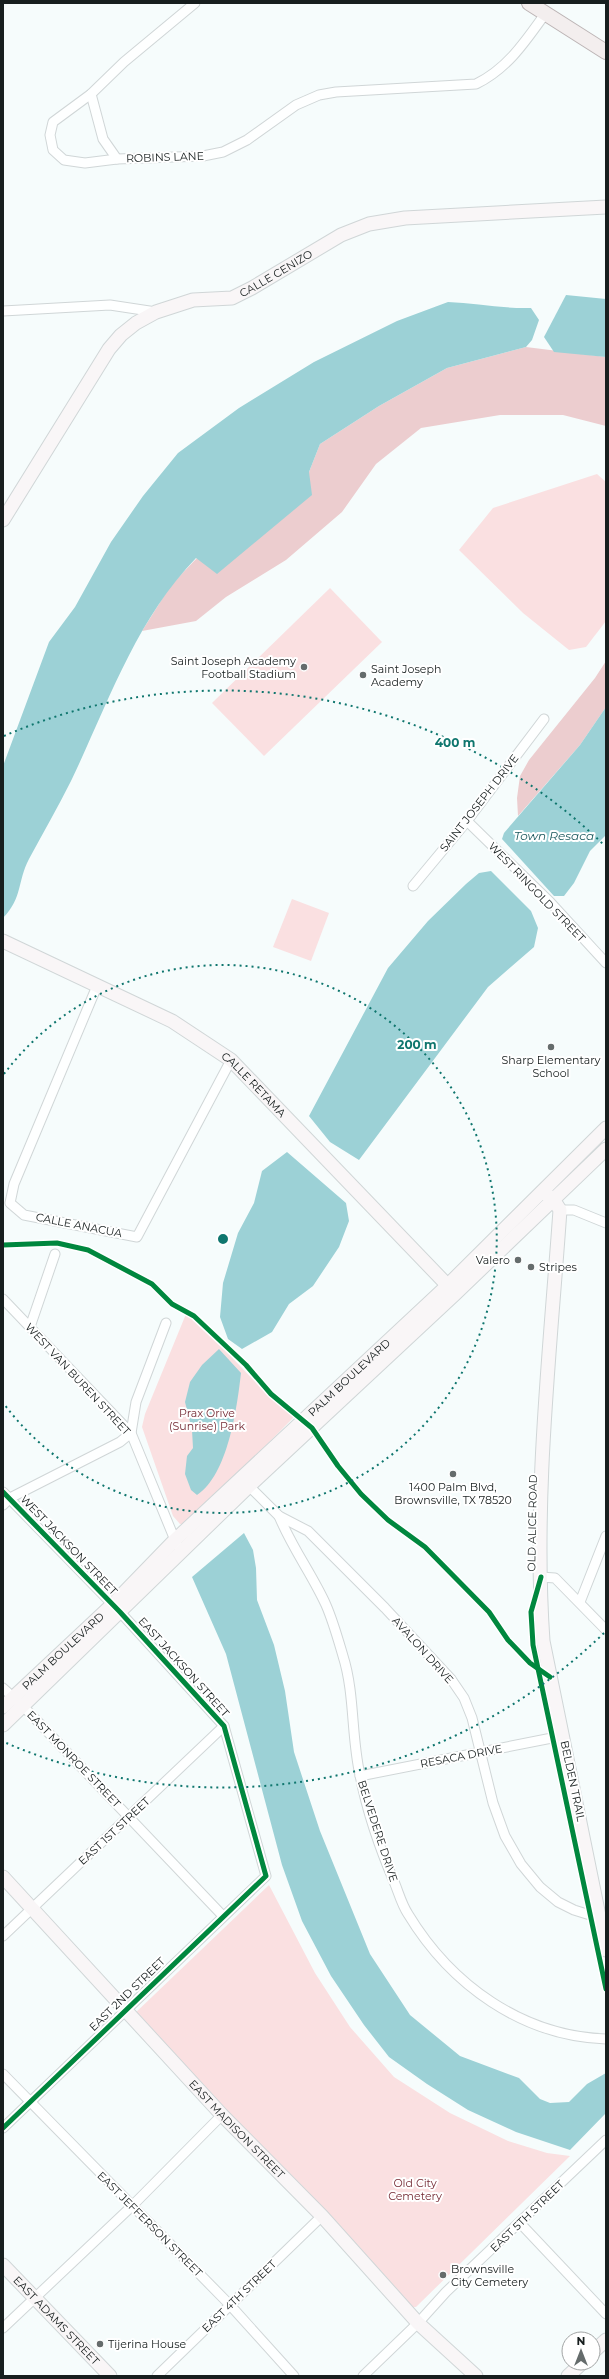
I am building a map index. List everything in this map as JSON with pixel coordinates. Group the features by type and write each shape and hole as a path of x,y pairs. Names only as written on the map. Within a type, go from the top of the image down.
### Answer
{"main road":[{"path":"529,3 606,52"},
{"name":"CALLE CENIZO","path":"3,520 109,349 120,335 136,323 156,312 194,300 232,298 252,288 341,235 369,224 404,218 606,207"},
{"name":"CALLE RETAMA","path":"3,941 172,1021 230,1060 451,1290"},
{"name":"PALM BOULEVARD","path":"8,1702 181,1553 451,1290 541,1191 606,1128"},
{"name":"PALM BOULEVARD","path":"3,1725 116,1608 175,1540 553,1199 606,1149"},
{"path":"541,1191 553,1199 560,1210"},
{"name":"OLD ALICE ROAD","path":"560,1210 545,1424 541,1577 543,1641 606,1950"},
{"name":"EAST MADISON STREET","path":"3,1877 222,2115 322,2216 418,2323 476,2376"},
{"name":"EAST ADAMS STREET","path":"3,2265 110,2376"}],"street":[{"name":"ROBINS LANE","path":"195,3 124,62 91,94 53,122 50,136 53,150 64,160 85,163 117,159 203,156 223,152 247,140 296,105 319,95 336,92 476,84 491,76 506,63 545,14"},
{"path":"91,94 103,139 117,159"},
{"path":"3,311 110,305 156,312"},
{"name":"SAINT JOSEPH DRIVE","path":"413,886 467,822 544,718"},
{"name":"WEST RINGOLD STREET","path":"467,822 550,902 606,963"},
{"name":"CALLE ANACUA","path":"97,986 14,1184 10,1203 24,1214 137,1237 230,1060"},
{"path":"560,1210 574,1210 606,1223"},
{"path":"30,1327 55,1254"},
{"name":"WEST VAN BUREN STREET","path":"5,1305 30,1327 131,1433 181,1553"},
{"path":"5,1498 120,1442 131,1433 136,1402 166,1323"},
{"name":"AVALON DRIVE","path":"249,1486 278,1516 308,1532 384,1608 451,1679 464,1698 472,1718 479,1753 493,1803 506,1836 521,1864 540,1887 558,1902 574,1910 590,1915 598,1914"},
{"name":"WEST JACKSON STREET","path":"5,1498 116,1608"},
{"name":"BELVEDERE DRIVE","path":"278,1516 290,1544 326,1605 344,1658 360,1776 385,1859 407,1913 426,1942 447,1966 469,1988 507,2013 538,2027 569,2036 606,2040"},
{"path":"580,1602 606,1536"},
{"path":"541,1577 555,1578 606,1630"},
{"name":"EAST JACKSON STREET","path":"116,1608 224,1726 266,1876"},
{"name":"EAST MONROE STREET","path":"3,1688 8,1702 23,1706 223,1916"},
{"name":"EAST 1ST STREET","path":"3,1936 130,1817 224,1726"},
{"name":"RESACA DRIVE","path":"360,1776 562,1736"},
{"name":"EAST 2ND STREET","path":"3,2128 266,1876"},
{"name":"EAST JEFFERSON STREET","path":"3,2074 230,2305 294,2376"},
{"path":"3,2328 132,2206 222,2115"},
{"name":"EAST 5TH STREET","path":"363,2376 418,2323 446,2292 606,2140"},
{"name":"EAST 4TH STREET","path":"157,2376 322,2216"},
{"path":"520,2223 606,2314"}],"green space":[{"path":"597,474 606,482 606,621 586,647 569,650 523,613 459,550 493,508"},
{"path":"330,588 382,642 264,756 212,703"},
{"path":"292,899 329,913 311,961 273,947"},
{"name":"Prax Orive (Sunrise) Park","path":"186,1314 202,1326 263,1390 294,1417 188,1524 180,1524 173,1516 142,1427 145,1414"},
{"name":"Old City Cemetery","path":"269,1885 315,1973 350,2027 394,2077 450,2113 508,2141 547,2153 570,2156 416,2307 411,2307 132,2016"}],"shaded area":[{"path":"526,347 606,357 606,426 563,415 500,415 421,428 376,464 342,512 286,560 226,597 196,621 142,631 171,585 197,558 309,472 320,444 379,406 447,368"},
{"path":"606,661 606,707 580,745 518,816 517,798 520,776 529,760 595,678"}],"water":[{"path":"566,295 606,299 606,357 554,352 544,337"},
{"path":"448,302 510,308 531,308 539,320 532,340 526,347 447,368 379,406 320,444 309,472 312,495 217,574 196,558 156,609 139,636 124,664 71,781 25,867 14,903 3,918 3,766 49,642 75,607 111,542 143,496 178,453 239,408 314,362 397,321"},
{"name":"Town Resaca","path":"606,707 606,835 590,851 574,883 564,896 554,896 502,839 504,833 580,745"},
{"path":"491,871 531,911 538,928 534,947 488,987 359,1160 330,1142 309,1116 388,968 428,921 466,884 479,873"},
{"path":"287,1152 346,1203 349,1221 339,1247 313,1286 289,1304 272,1332 242,1349 228,1339 220,1317 223,1283 238,1233 254,1203 262,1171"},
{"path":"219,1349 241,1373 237,1404 229,1440 223,1457 208,1485 197,1495 191,1490 185,1474 187,1456 193,1448 192,1430 185,1402 190,1382 202,1365"},
{"path":"244,1533 253,1550 256,1568 257,1600 274,1645 285,1691 294,1752 320,1831 370,1954 410,2015 460,2056 519,2078 540,2099 550,2103 569,2102 587,2084 606,2073 606,2113 570,2150 516,2132 468,2110 427,2084 389,2057 364,2025 331,1976 302,1921 282,1865 226,1654 192,1577"}],"cycle path":[{"path":"3,1245 57,1243 88,1250 152,1284 172,1304 194,1316 246,1365 271,1394 312,1428 338,1466 361,1494 388,1520 425,1547 489,1612 508,1640 530,1663 550,1677"},
{"path":"3,1492 120,1612 224,1726 266,1876 3,2128"},
{"name":"BELDEN TRAIL","path":"541,1577 531,1612 533,1645 606,1989"}],"place":[{"name":"Saint Joseph Academy Football Stadium","path":"304,667"},
{"name":"Saint Joseph Academy","path":"363,675"},
{"name":"Sharp Elementary School","path":"551,1047"},
{"name":"Valero","path":"518,1260"},
{"name":"Stripes","path":"531,1267"},
{"name":"1400 Palm Blvd, Brownsville, TX 78520","path":"453,1474"},
{"name":"Brownsville City Cemetery","path":"443,2275"},
{"name":"Tijerina House","path":"100,2344"}]}
